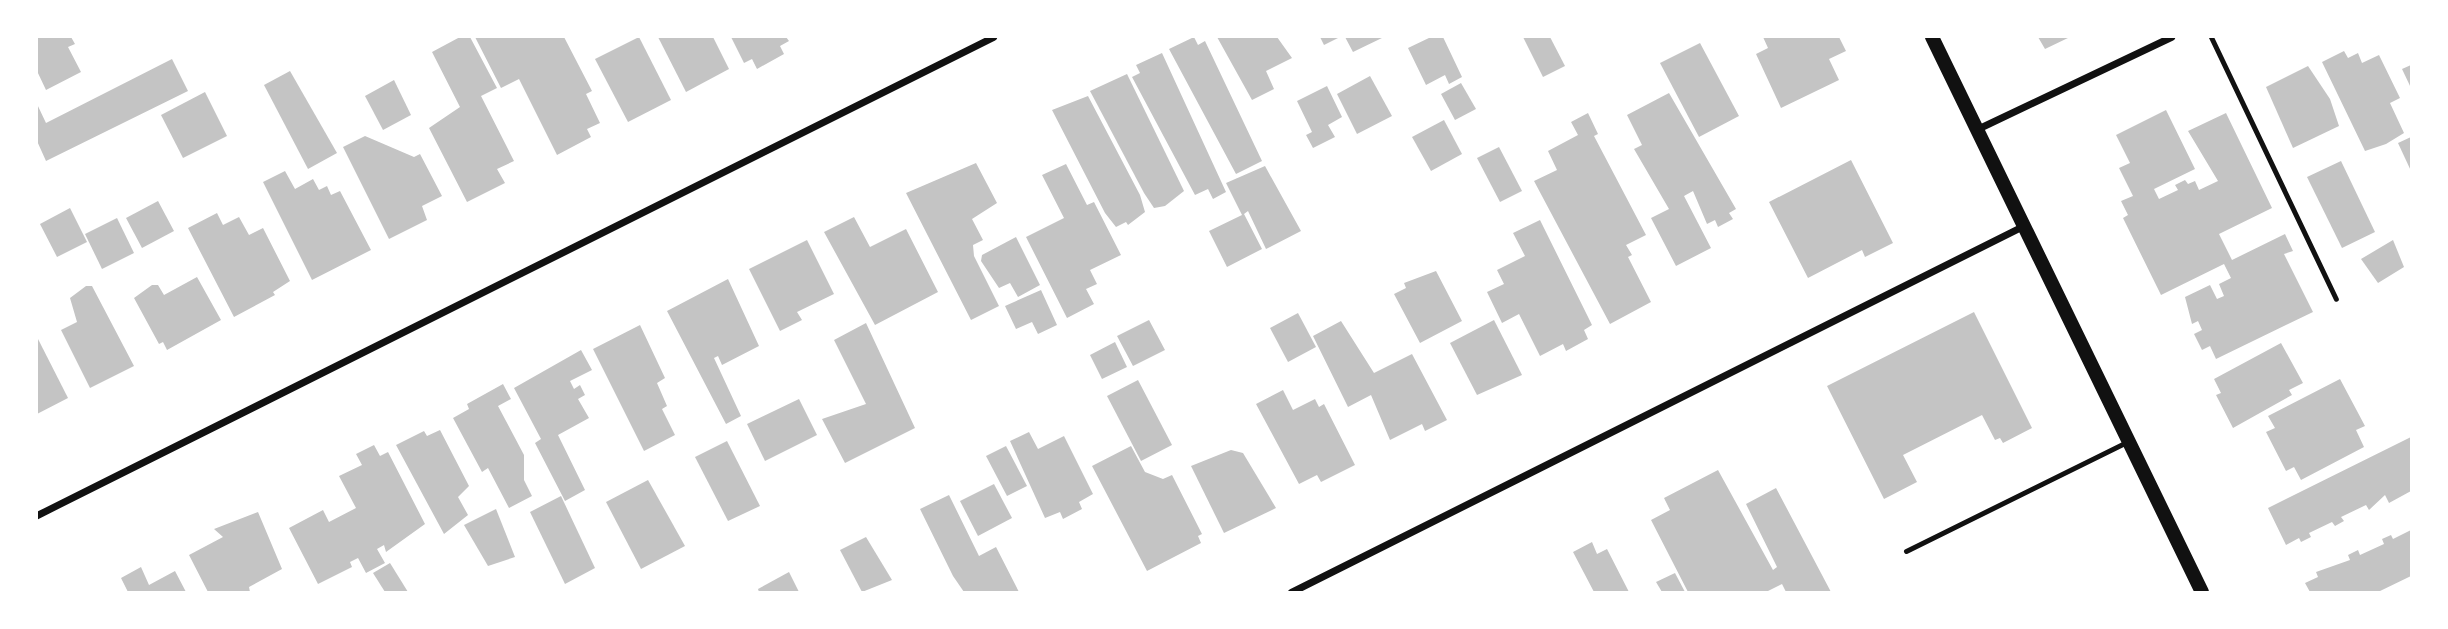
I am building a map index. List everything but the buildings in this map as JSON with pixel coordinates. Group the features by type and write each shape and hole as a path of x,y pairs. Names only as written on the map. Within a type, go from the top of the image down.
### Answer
{"main road":[{"path":"1932,37 2202,592"}],"street":[{"path":"37,515 993,37"},
{"path":"1977,129 2171,37"},
{"path":"1291,592 2023,226"}],"lane":[{"path":"2211,37 2336,299"},
{"path":"1906,551 2129,441"}]}
